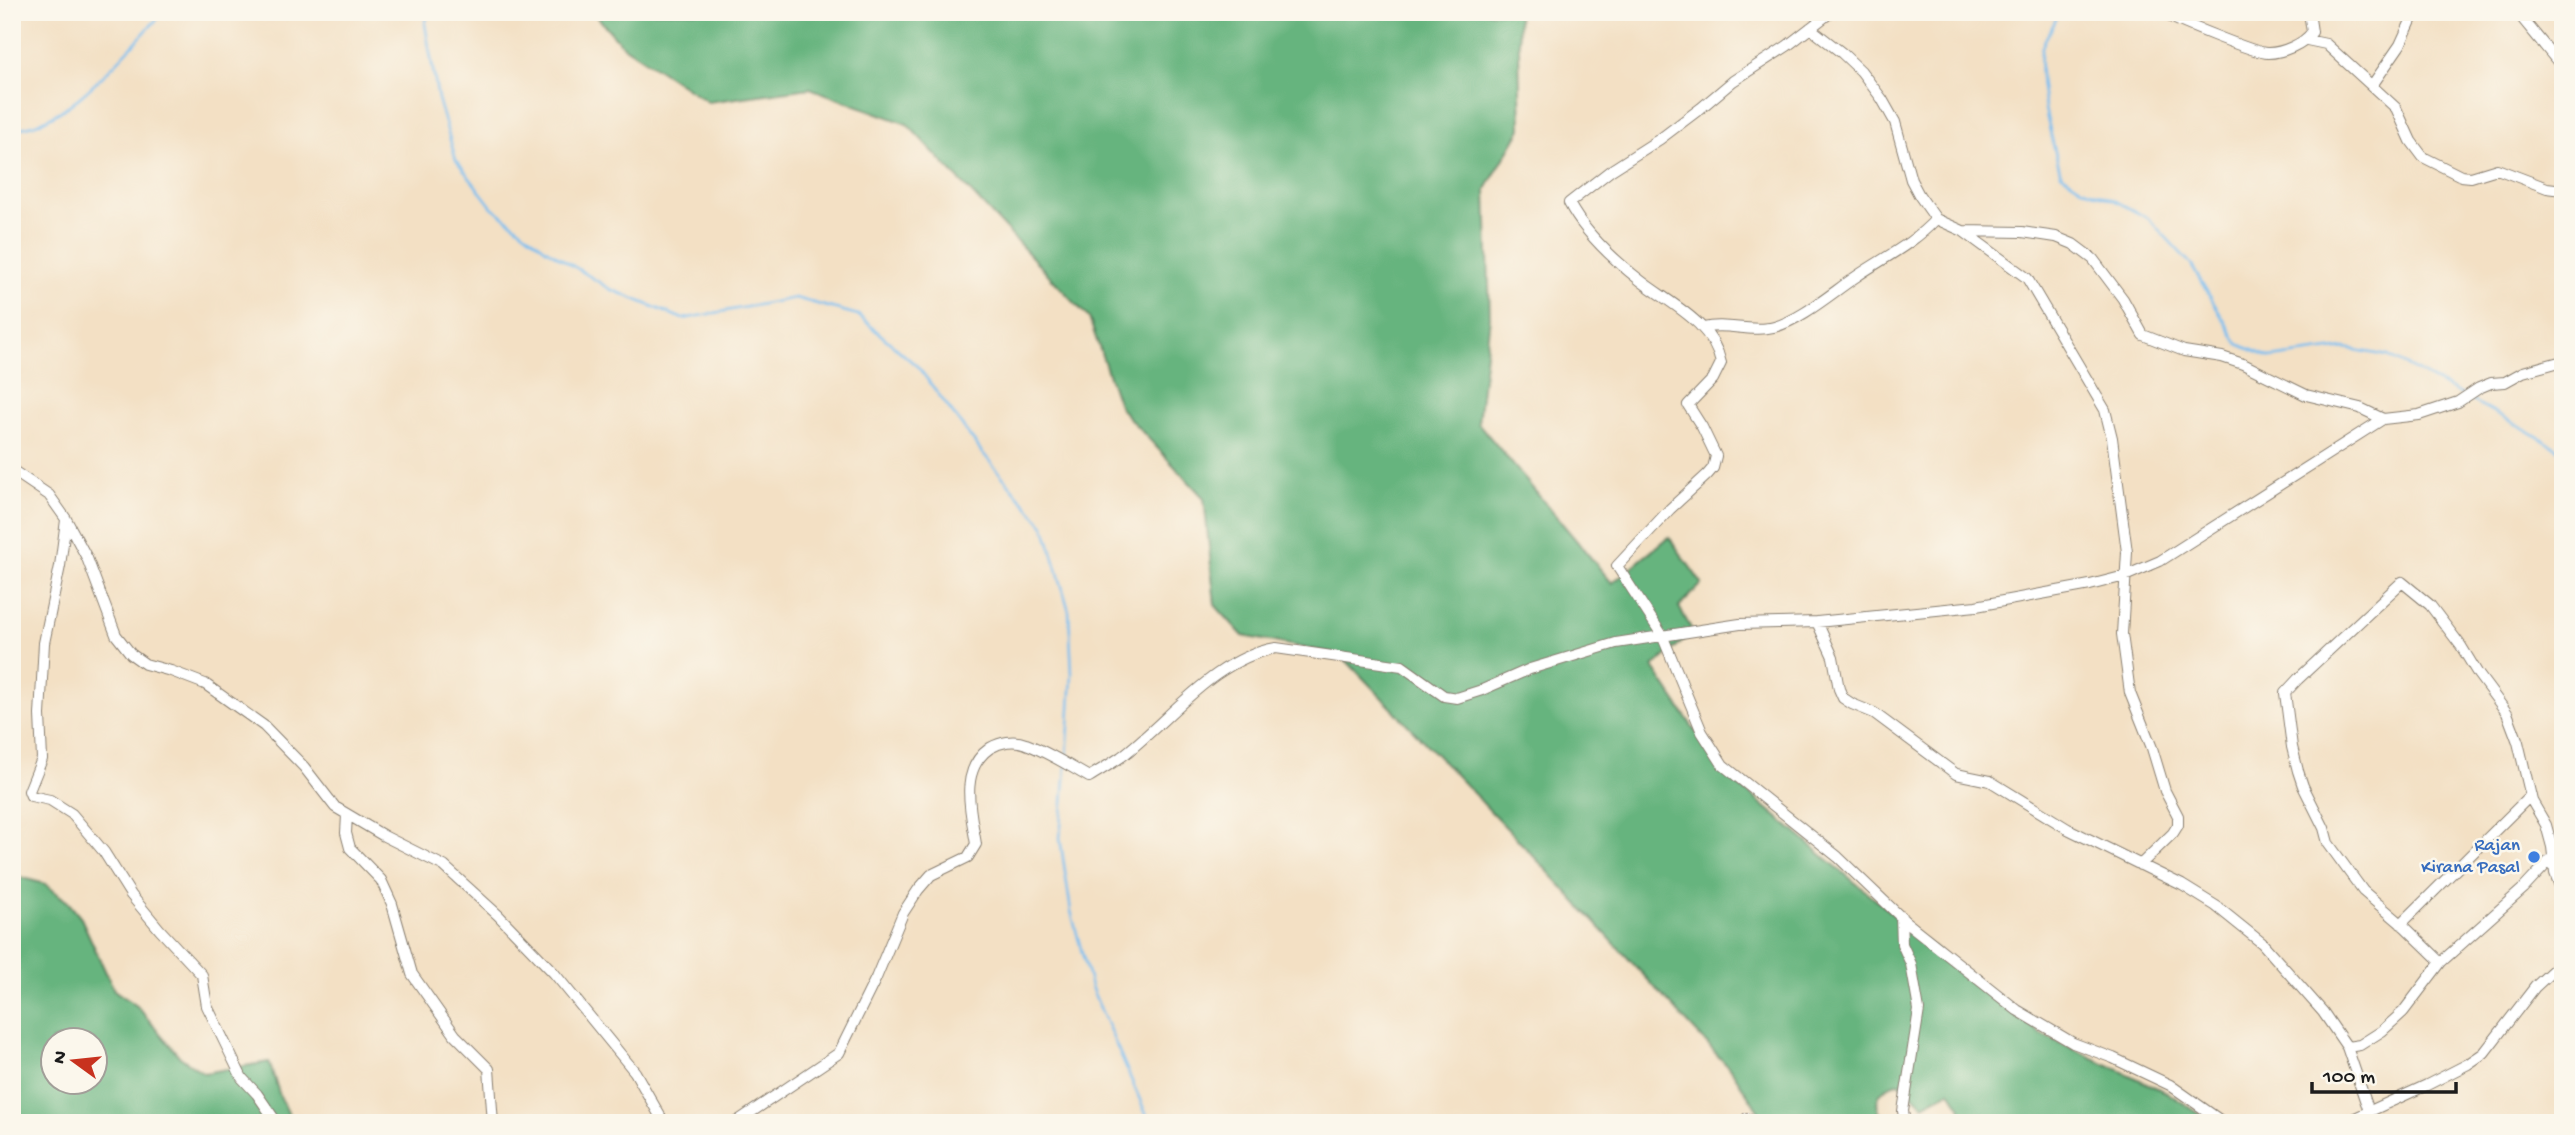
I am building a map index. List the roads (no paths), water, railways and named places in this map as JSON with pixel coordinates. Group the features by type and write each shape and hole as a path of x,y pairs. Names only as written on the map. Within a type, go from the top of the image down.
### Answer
{"street":[{"path":"1831,12 1569,203 1585,229 1621,264 1703,328 1718,349 1721,363 1713,379 1688,405 1716,456 1713,468 1617,566 1662,635 1702,732 1723,765 1838,857 1952,960 2041,1026 2073,1043 2113,1058 2170,1085 2224,1123"},
{"path":"2161,12 2173,20 2269,54 2307,40 2326,44 2396,108 2411,142 2423,157 2461,176 2471,177 2497,169 2547,188 2563,190"},
{"path":"2307,40 2312,33 2309,12"},
{"path":"2373,85 2400,45 2415,12"},
{"path":"2517,12 2563,68"},
{"path":"1810,28 1842,52 1861,71 1882,99 1895,122 1911,180 1936,219 1963,231 2027,278 2105,410 2120,488 2127,552 2122,634 2130,692 2165,791 2178,816 2178,825 2173,833 2140,865"},
{"path":"1703,328 1716,324 1757,329 1774,327 1897,253 1920,236 1936,219"},
{"path":"1963,231 2022,232 2056,237 2073,244 2093,259 2123,299 2143,335 2184,351 2222,357 2243,364 2306,395 2360,408 2384,419"},
{"path":"735,1123 839,1053 876,978 903,913 918,890 931,876 968,857 976,844 969,790 976,761 997,744 1014,741 1026,744 1089,777 1121,757 1210,681 1258,651 1276,648 1402,666 1444,696 1457,698 1530,669 1616,643 1740,624 1817,622 1976,606 2090,585 2124,576 2170,554 2384,419 2419,415 2458,402 2479,388 2505,382 2523,372 2563,361"},
{"path":"12,470 49,495 66,519 87,558 116,635 131,654 145,664 205,684 264,726 346,816 444,866 498,915 554,973 635,1072 664,1123"},
{"path":"66,519 60,566 44,643 40,715 42,759 29,790 31,796 50,800 72,814 104,852 131,895 202,975 207,1006 242,1077 277,1123"},
{"path":"2441,962 2363,891 2328,843 2298,771 2285,693 2402,582 2430,605 2507,713 2518,741 2531,795 2546,825 2555,873 2563,894"},
{"path":"1817,622 1833,657 1843,698 1874,713 1956,774 1990,781 2068,829 2182,885 2216,906 2262,943 2323,1012 2347,1047 2373,1123"},
{"path":"2401,924 2531,795"},
{"path":"346,816 346,833 350,848 381,880 392,904 412,974 455,1035 489,1069 493,1123"},
{"path":"2347,1047 2360,1045 2382,1031 2403,1012 2441,962 2524,888 2563,846"},
{"path":"1901,916 1902,944 1911,964 1919,1010 1903,1111 1905,1123"},
{"path":"2344,1123 2468,1064 2484,1052 2535,987 2563,961"}],"waterway":[{"path":"12,129 33,125 75,101 95,84 164,12"},
{"path":"429,12 425,24 438,99 456,160 492,207 546,249 610,289 683,319 795,298 858,315 918,367 981,451 1045,527 1069,611 1072,674 1067,760"},
{"path":"2058,12 2042,47 2041,83 2061,174 2082,188 2114,200 2149,219 2190,263 2238,344 2271,358 2345,348 2388,356 2464,396"},
{"path":"2469,399 2563,452"},
{"path":"1066,767 1060,838 1071,911 1091,987 1150,1123"}],"place":[{"name":"Rajan Kirana Pasal","path":"2534,857"}]}
